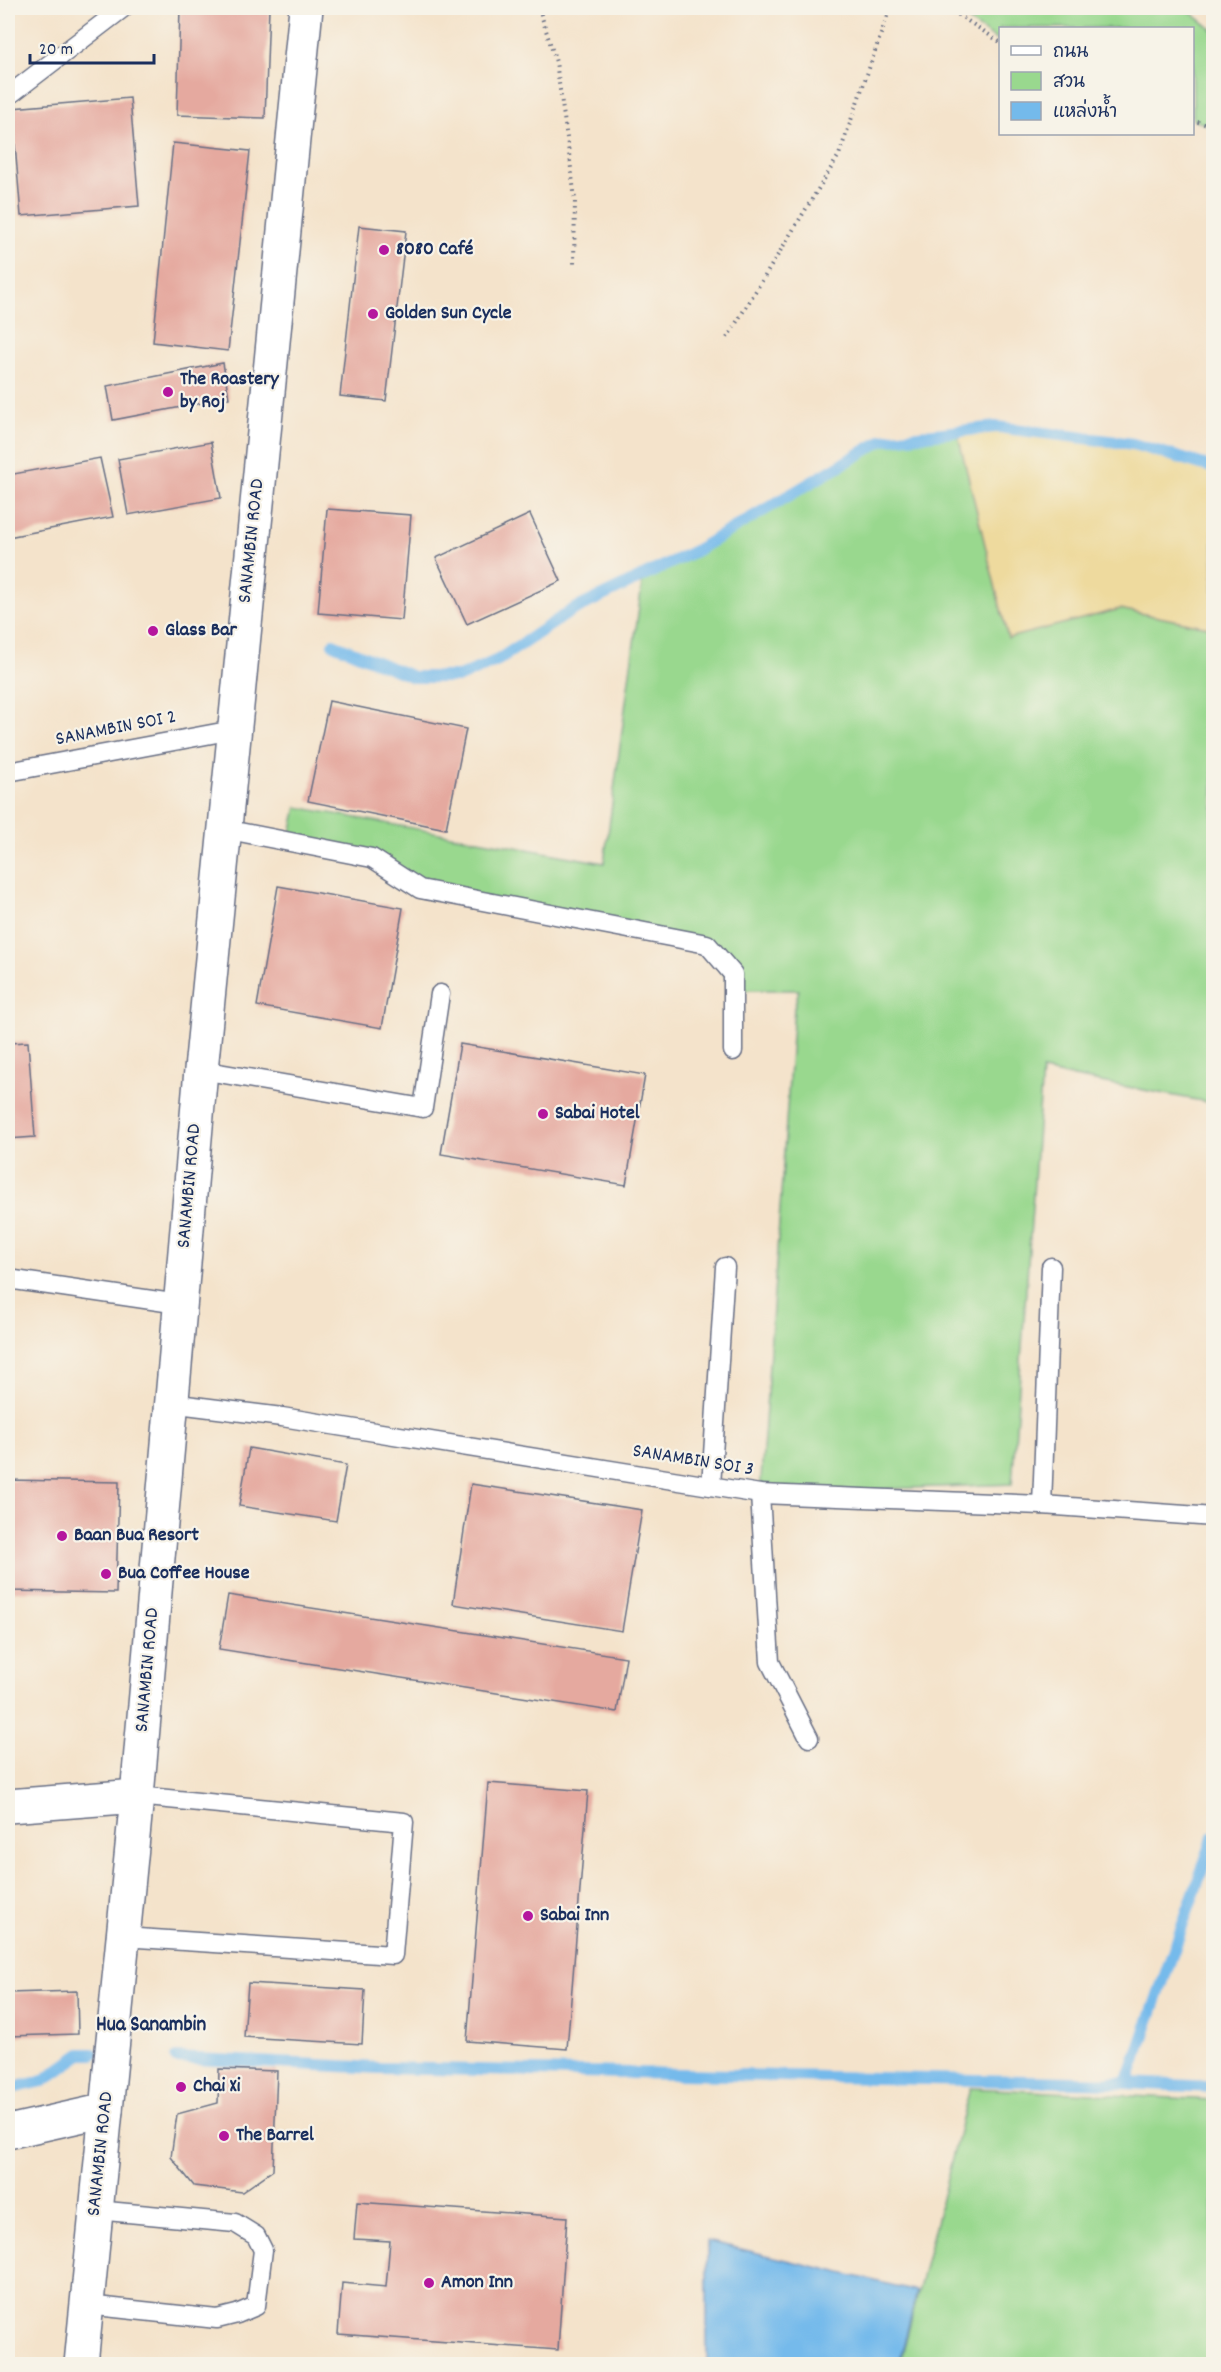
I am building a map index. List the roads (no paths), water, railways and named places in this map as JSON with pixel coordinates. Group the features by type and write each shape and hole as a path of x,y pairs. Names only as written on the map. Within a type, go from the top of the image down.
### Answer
{"street":[{"name":"SANAMBIN ROAD","path":"81,2364 137,1796 170,1403 233,730 306,8"},
{"path":"8,1806 137,1796"},
{"path":"8,2132 106,2110"}],"lane":[{"path":"8,96 123,8"},
{"name":"SANAMBIN SOI 2","path":"8,772 233,730"},
{"path":"224,828 372,858 420,888 707,944 733,974 733,1051"},
{"path":"201,1070 423,1108 440,994"},
{"path":"711,1486 725,1267"},
{"path":"1042,1505 1051,1267"},
{"path":"8,1279 179,1304"},
{"name":"SANAMBIN SOI 3","path":"170,1403 282,1417 760,1494 1042,1505 1214,1517"},
{"path":"760,1494 770,1662 809,1738"},
{"path":"123,1937 393,1955 404,1822 137,1796"},
{"path":"87,2305 217,2319 237,2314 256,2306 263,2250 256,2236 235,2223 96,2210"}],"water":[{"path":"707,2241 917,2291 899,2364 707,2364"}],"waterway":[{"path":"333,644 413,677 459,677 498,660 571,611 695,551 883,440 996,427 1133,444 1214,468"},
{"path":"176,2058 379,2068 1127,2083 1214,1836"},
{"path":"8,2089 43,2081 81,2054 93,2054"},
{"path":"1127,2083 1214,2087"}],"place":[{"name":"8080 Café","path":"384,250"},
{"name":"Golden Sun Cycle","path":"373,314"},
{"name":"The Roastery by Roj","path":"168,392"},
{"name":"Glass Bar","path":"153,631"},
{"name":"Sabai Hotel","path":"543,1114"},
{"name":"Baan Bua Resort","path":"62,1536"},
{"name":"Bua Coffee House","path":"106,1574"},
{"name":"Sabai Inn","path":"528,1916"},
{"name":"Chai Xi","path":"181,2087"},
{"name":"The Barrel","path":"224,2136"},
{"name":"Amon Inn","path":"429,2283"}],"district":[{"name":"Hua Sanambin","path":"151,2026"}]}
